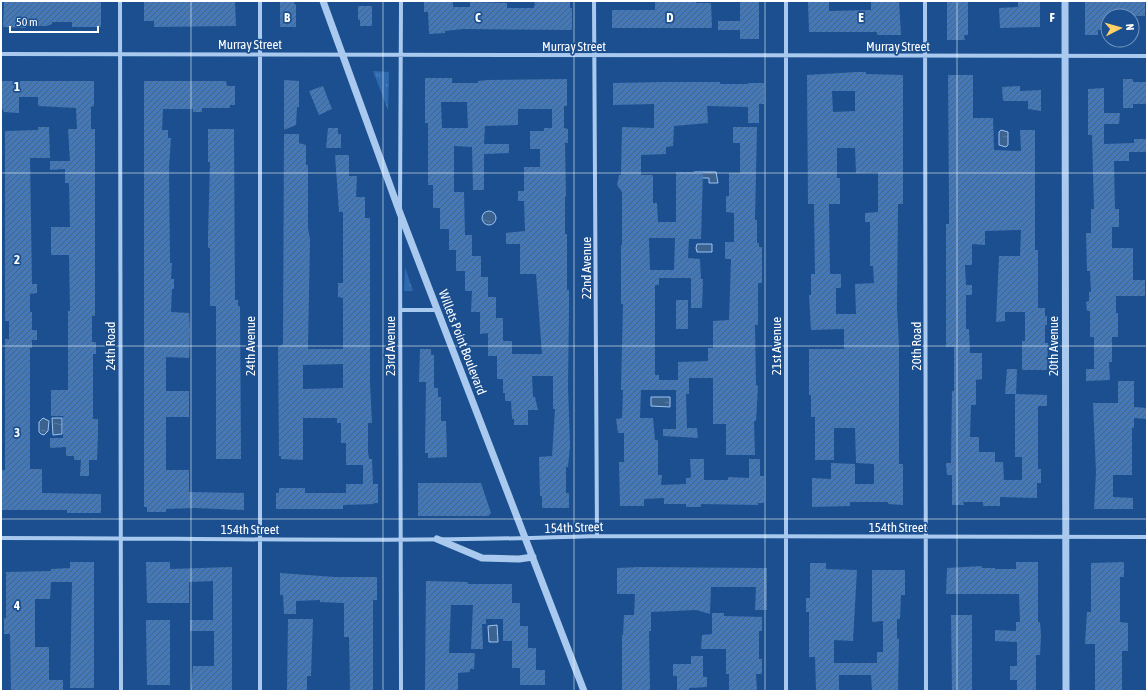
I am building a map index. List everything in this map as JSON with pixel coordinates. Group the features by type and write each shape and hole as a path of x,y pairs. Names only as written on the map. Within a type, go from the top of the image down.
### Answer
{"street":[{"name":"24th Road","path":"120,1 121,691"},
{"name":"24th Avenue","path":"260,1 260,691"},
{"name":"Willets Point Boulevard","path":"323,1 400,213 584,691"},
{"name":"23rd Avenue","path":"400,1 400,691"},
{"name":"22nd Avenue","path":"594,1 597,536"},
{"name":"21st Avenue","path":"786,1 786,691"},
{"name":"20th Road","path":"925,1 926,691"},
{"name":"20th Avenue","path":"1065,1 1066,691"},
{"name":"Murray Street","path":"1,54 1147,56"},
{"path":"400,310 437,310"},
{"name":"154th Street","path":"1,538 260,540 597,536 1147,537"},
{"path":"437,539 482,558 519,559 533,557"}],"green space":[{"path":"373,71 389,72 388,110"},
{"path":"405,267 413,291 404,291"}],"water":[{"path":"1001,130 1008,132 1008,145 1006,147 999,145 999,132"},
{"path":"694,172 716,172 718,183 709,183 709,178 694,178"},
{"path":"489,211 494,213 496,218 494,223 489,225 484,223 482,218 484,213"},
{"path":"697,244 712,244 712,252 697,252"},
{"path":"651,397 670,397 670,407 651,406"},
{"path":"43,418 49,421 48,431 44,435 39,432 39,422"},
{"path":"52,418 62,418 62,434 53,435"},
{"path":"497,625 498,642 489,642 488,626"}],"building":[{"path":"4,1 101,2 101,27 72,27 72,22 52,22 52,24 47,26 26,26 26,28 3,27"},
{"path":"144,1 235,1 236,26 154,27 154,21 144,21"},
{"path":"280,1 294,1 294,4 296,4 296,27 280,27"},
{"path":"424,1 453,1 453,7 470,7 470,2 507,3 507,8 534,8 535,1 570,2 570,8 572,8 572,30 463,29 445,31 445,33 429,34 428,12 424,12"},
{"path":"655,1 696,1 696,3 711,3 712,28 612,28 612,10 655,10"},
{"path":"740,1 759,1 759,39 740,39 740,30 718,30 718,21 740,21"},
{"path":"808,1 829,1 829,11 871,10 871,1 899,1 901,35 877,35 877,32 809,32"},
{"path":"947,1 968,1 968,35 964,35 965,40 947,40"},
{"path":"1018,1 1040,1 1040,27 1000,28 999,8 1018,7"},
{"path":"1085,1 1145,1 1145,16 1140,16 1140,8 1100,8 1100,30 1098,30 1098,35 1085,35"},
{"path":"358,6 372,6 372,26 360,26 360,20 358,20"},
{"path":"866,72 866,74 903,75 903,204 898,204 897,308 899,345 899,464 903,464 903,505 888,504 888,502 850,502 850,506 812,507 812,478 831,479 831,463 855,464 855,484 874,484 874,464 856,463 855,428 834,428 834,460 815,460 815,417 811,417 811,395 809,395 809,349 844,349 844,329 811,330 809,295 811,295 811,274 815,274 814,204 808,204 807,75","holes":["832,91 855,91 855,111 833,112","837,148 855,148 856,173 878,172 878,212 865,213 865,222 870,222 870,266 873,266 874,283 855,284 856,314 836,314 836,288 841,288 841,274 830,274 829,204 840,204 840,178 837,178"]},
{"path":"948,75 973,75 973,118 993,118 994,150 1021,151 1020,130 1035,130 1035,250 1038,250 1038,308 1045,308 1045,316 1047,316 1047,325 1045,325 1045,343 1048,343 1047,370 1022,370 1022,341 1025,341 1025,312 1005,312 1005,321 996,322 999,256 1020,256 1021,230 985,231 985,245 972,244 972,265 965,265 966,285 972,285 972,295 966,295 966,329 969,329 970,353 982,353 982,379 976,380 976,405 971,405 970,437 979,437 979,452 995,452 995,462 1003,462 1004,480 1022,480 1022,457 1015,457 1015,394 1005,394 1007,369 1017,369 1016,394 1047,395 1047,406 1038,406 1038,469 1041,469 1041,483 1037,483 1037,498 1000,497 1000,506 983,506 983,502 963,502 964,505 952,505 952,475 947,475 946,463 951,463 952,391 954,391 954,347 946,347 946,224 949,224"},
{"path":"425,78 452,78 452,83 478,83 478,81 488,80 567,79 567,106 564,106 564,128 568,129 568,143 565,143 565,234 567,234 567,290 569,290 568,387 570,446 568,467 566,467 566,493 569,493 569,508 542,508 542,496 540,496 539,457 552,456 555,409 553,409 553,376 532,376 533,397 535,397 538,410 528,410 528,425 514,425 514,419 512,419 511,401 505,401 505,393 503,393 503,379 497,379 497,356 488,356 488,333 480,334 480,312 471,312 472,291 465,291 465,271 456,271 456,250 449,250 449,229 440,229 440,208 433,208 433,185 428,185 428,123 425,123","holes":["441,102 467,102 468,128 442,128","518,109 552,109 552,128 544,128 544,131 530,131 530,149 540,149 540,167 524,167 524,191 518,191 518,201 524,201 525,231 506,233 506,244 520,244 520,274 536,274 542,354 512,354 512,341 503,341 503,318 496,318 496,297 488,297 488,277 481,277 481,256 472,256 472,235 465,235 464,192 454,192 454,146 472,147 473,190 484,190 484,154 509,153 509,144 484,144 485,126 518,125"]},
{"path":"1123,79 1133,79 1133,82 1147,82 1147,104 1133,104 1133,108 1123,108"},
{"path":"284,80 299,81 299,107 297,107 296,125 284,130"},
{"path":"2,81 94,81 94,106 91,107 91,129 95,129 95,316 92,316 92,342 96,342 96,354 93,354 93,419 98,419 98,434 97,460 89,460 89,476 80,476 81,460 74,460 74,456 66,456 66,447 50,448 50,438 63,438 63,416 51,416 51,390 68,390 68,311 70,311 69,255 51,255 51,227 70,227 69,183 65,183 65,169 50,170 50,161 70,161 68,129 77,129 76,108 38,106 38,97 19,97 19,113 4,112 2,108"},
{"path":"144,81 226,81 227,86 235,86 235,105 230,105 230,108 202,108 202,112 193,112 193,109 163,109 162,130 168,130 168,138 171,138 169,167 170,263 172,263 171,279 174,279 174,289 172,289 171,312 189,313 190,330 189,358 166,357 166,391 189,391 189,417 166,417 166,470 189,470 189,492 244,493 244,510 195,508 166,509 166,512 147,512 147,507 144,507"},
{"path":"613,83 764,83 764,104 759,104 759,123 748,123 748,107 707,106 708,123 674,126 673,146 666,147 666,154 641,155 641,175 653,175 653,203 657,203 658,222 676,222 676,172 703,172 701,239 689,239 688,258 700,259 701,279 703,279 702,308 691,308 691,278 659,278 659,285 655,285 655,375 659,375 659,380 678,380 678,362 708,361 708,348 713,348 713,321 729,320 731,259 725,259 725,242 734,242 734,213 726,212 726,196 729,196 729,173 740,173 740,143 733,143 733,127 757,127 755,220 757,220 757,243 759,243 759,247 762,247 762,283 758,283 758,325 755,325 756,385 758,386 756,421 754,421 755,455 726,455 726,424 713,424 713,378 689,378 689,394 686,394 687,428 697,428 698,438 663,436 663,429 676,429 676,390 641,390 640,418 653,418 655,440 658,440 658,475 662,475 661,485 686,484 686,478 690,478 691,476 690,459 704,459 704,480 728,480 728,477 749,478 749,459 760,459 760,476 764,476 764,503 758,503 758,505 701,504 701,507 686,507 686,504 664,504 664,498 644,499 644,506 620,506 619,462 624,462 624,433 618,433 616,419 622,418 623,390 621,390 623,304 621,304 622,192 617,185 619,175 621,175 622,127 654,128 654,104 613,105","holes":["649,238 675,238 674,270 650,270"]},
{"path":"323,86 332,109 319,115 309,91"},
{"path":"1020,86 1020,91 1041,90 1041,111 1028,109 1028,101 1003,101 1002,87"},
{"path":"1104,88 1104,113 1120,113 1119,124 1104,124 1104,144 1134,143 1134,139 1147,139 1147,152 1129,152 1129,161 1114,161 1115,209 1119,209 1119,227 1112,227 1112,248 1133,248 1133,280 1145,280 1145,296 1116,296 1118,337 1112,337 1112,362 1109,362 1110,380 1086,381 1086,369 1094,369 1094,337 1090,337 1090,311 1087,311 1086,302 1089,301 1089,292 1091,292 1090,271 1087,271 1086,233 1091,233 1091,209 1094,209 1092,135 1088,135 1088,89"},
{"path":"38,127 49,127 50,158 30,158 32,284 37,284 37,293 30,294 30,312 32,312 32,330 37,330 37,340 32,340 32,348 30,348 30,469 42,469 42,493 101,494 101,513 67,513 67,510 1,510 1,470 5,470 5,339 9,339 9,321 5,321 5,131 38,130"},
{"path":"328,128 338,128 338,134 341,134 341,148 326,148"},
{"path":"208,129 234,129 235,300 238,300 238,306 240,306 241,459 216,459 216,306 210,306 210,248 208,248 208,236 210,162 208,162"},
{"path":"284,134 299,134 299,143 306,145 306,165 308,165 308,228 310,240 308,349 343,349 343,298 338,297 338,283 343,283 343,212 339,212 335,155 349,155 349,176 357,176 356,197 365,197 365,218 370,218 370,383 372,423 368,423 368,452 369,459 372,459 373,484 378,484 378,503 343,505 343,509 276,509 276,493 279,493 279,488 305,488 305,493 346,493 346,484 363,484 363,465 346,465 346,443 341,443 341,423 337,423 337,418 303,418 303,460 281,459 281,456 279,456 278,347 283,344","holes":["343,364 343,388 303,389 303,365"]},
{"path":"676,300 688,300 688,329 676,329"},
{"path":"420,349 431,349 431,355 434,355 434,388 438,388 438,397 441,397 441,421 446,421 447,457 428,458 428,453 425,453 426,382 419,382"},
{"path":"1118,381 1134,381 1134,407 1147,408 1146,419 1134,418 1134,428 1132,428 1132,475 1113,475 1113,497 1133,498 1133,509 1094,509 1096,472 1093,403 1118,403"},
{"path":"418,483 481,483 491,513 488,516 418,516"},
{"path":"70,562 94,562 94,688 70,688 72,582 51,582 50,599 35,599 35,647 49,647 49,680 63,680 63,691 11,691 10,634 4,634 4,618 6,618 6,572 51,571 51,569 70,568"},
{"path":"146,562 170,562 170,569 232,567 232,691 191,691 193,666 214,666 214,631 190,631 190,620 213,620 213,581 189,582 189,603 147,603"},
{"path":"1016,562 1038,562 1038,622 1040,622 1041,635 1040,655 1036,655 1036,691 1017,691 1017,680 1010,680 1010,666 1017,666 1017,642 995,641 995,630 1016,631 1016,622 1020,622 1019,594 946,594 947,568 982,566 982,568 1016,569"},
{"path":"1124,562 1124,577 1120,577 1120,622 1128,623 1128,651 1122,651 1122,691 1095,691 1095,644 1085,644 1087,612 1091,612 1091,563"},
{"path":"810,563 826,563 826,569 857,570 853,641 834,640 834,663 877,663 877,652 883,652 883,621 872,622 872,570 905,570 905,595 901,595 900,619 897,619 897,639 899,639 898,691 872,691 871,675 839,675 839,691 816,691 815,657 809,657 809,612 806,612 806,598 810,598"},
{"path":"617,568 767,568 767,610 755,610 756,587 711,587 710,614 696,610 651,612 651,631 649,631 650,691 622,691 622,635 624,615 634,615 635,594 617,594"},
{"path":"280,573 335,577 377,577 377,600 373,600 373,691 350,691 349,637 344,637 344,603 320,602 320,600 296,601 296,614 284,614 283,595 280,595"},
{"path":"426,581 468,582 468,584 512,584 512,603 520,603 520,626 528,626 528,648 536,648 536,670 545,670 545,685 520,685 520,668 512,668 512,641 503,641 503,619 486,619 486,624 482,624 483,649 471,649 473,605 451,605 449,653 475,653 474,669 470,669 470,672 458,673 458,690 425,690"},
{"path":"712,613 724,613 724,616 762,617 762,631 759,631 759,659 762,659 762,674 756,674 757,691 729,691 729,674 726,674 726,649 701,649 702,635 712,634"},
{"path":"951,615 972,615 972,691 952,691"},
{"path":"288,619 313,619 311,676 307,676 307,691 287,691"},
{"path":"146,620 170,620 170,685 147,685"},
{"path":"691,656 703,656 703,677 707,677 707,687 689,688 689,691 677,691 677,676 673,676 673,664 691,664"}]}
